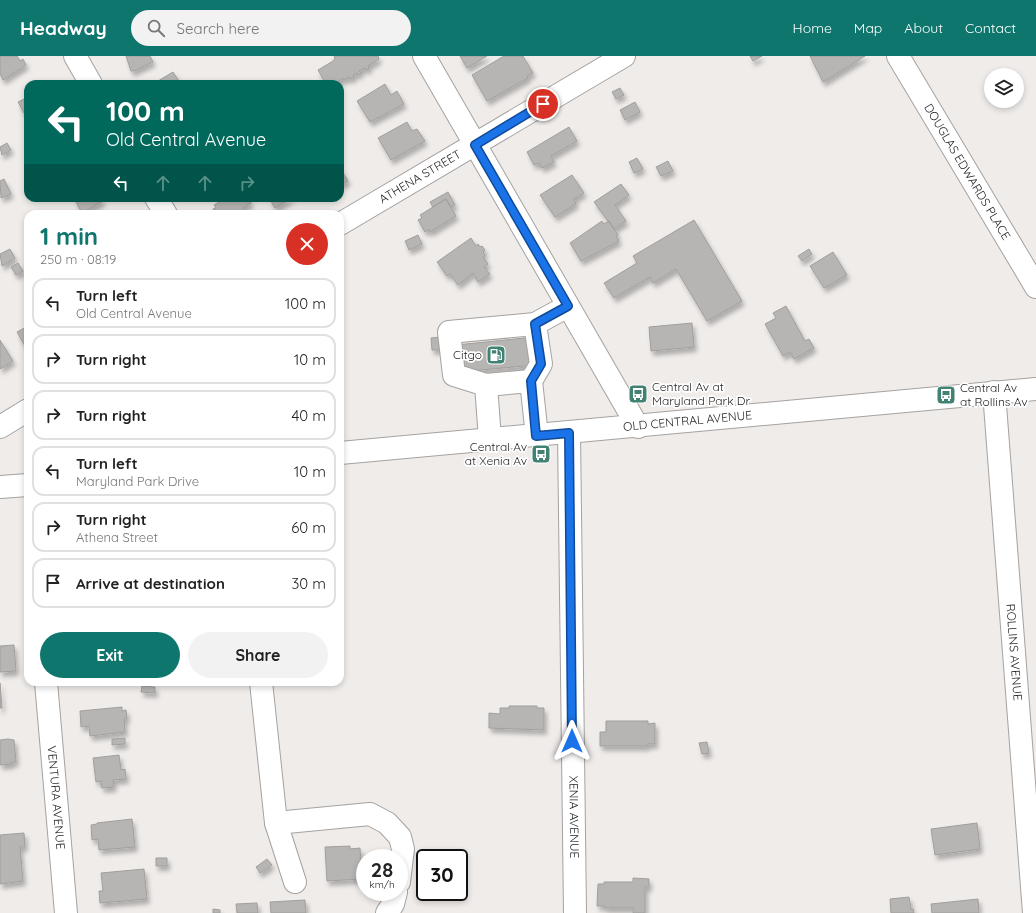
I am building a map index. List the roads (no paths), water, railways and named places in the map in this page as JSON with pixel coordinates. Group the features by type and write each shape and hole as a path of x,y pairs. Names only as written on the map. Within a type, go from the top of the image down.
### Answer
{"street":[{"path":"75,56 89,80"},
{"path":"424,56 638,427"},
{"name":"ATHENA STREET","path":"344,222 624,56"},
{"name":"DOUGLAS EDWARDS PLACE","path":"898,56 1036,288"},
{"path":"531,381 486,385 454,375 450,332 535,324 568,306"},
{"path":"535,324 541,364 531,381 536,436"},
{"path":"486,385 490,439"},
{"name":"OLD CENTRAL AVENUE","path":"344,454 1036,389"},
{"name":"ROLLINS AVENUE","path":"994,392 1030,754 1034,913"},
{"path":"0,427 24,412"},
{"name":"XENIA AVENUE","path":"569,433 575,913"},
{"path":"0,487 24,485"},
{"name":"VENTURA AVENUE","path":"46,686 66,913"},
{"path":"261,686 276,823 295,882"},
{"path":"276,823 370,814 387,823 400,837 403,849"},
{"path":"388,913 394,901"}],"place":[{"name":"Citgo","path":"496,355"},
{"name":"Central Av at Maryland Park Dr","path":"638,394"},
{"name":"Central Av at Rollins Av","path":"946,395"},
{"name":"Central Av at Xenia Av","path":"541,454"}]}
